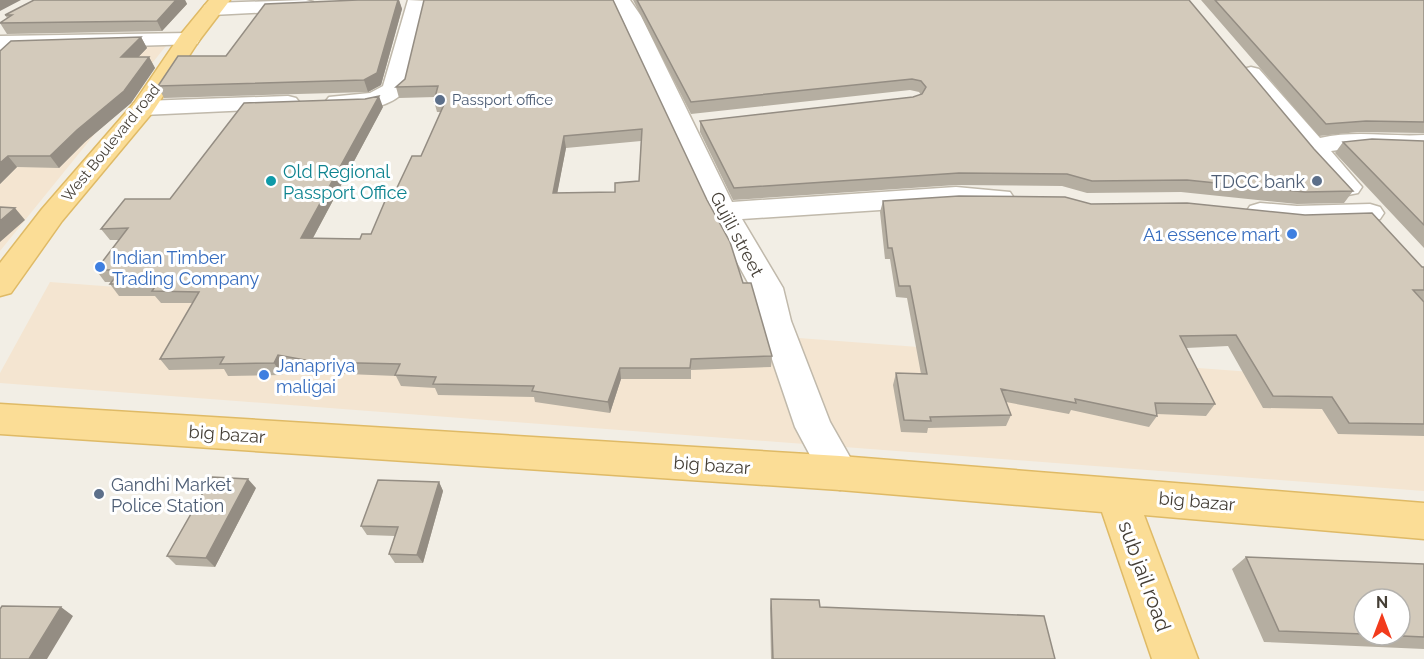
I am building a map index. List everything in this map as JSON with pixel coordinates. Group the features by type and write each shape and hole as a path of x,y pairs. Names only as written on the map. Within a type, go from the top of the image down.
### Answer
{"main road":[{"name":"West Boulevard road","path":"0,285 52,215 143,108 189,39 216,5"},
{"name":"big bazar","path":"0,419 840,473 1424,521"},
{"name":"sub jail road","path":"1116,494 1175,659"}],"street":[{"path":"143,108 369,101 382,98 394,89 406,1 430,0"},
{"name":"Gujili street","path":"620,0 692,123 723,211 767,288 775,321 813,427 840,473"},
{"path":"216,5 327,5"},
{"path":"0,43 189,39"},
{"path":"1234,54 1378,221 1234,209"},
{"path":"1317,153 1323,146 1353,140 1399,144 1424,143"},
{"path":"723,211 956,196 1021,198"}],"shaded area":[{"path":"166,46 0,251 0,51"},
{"path":"50,282 1424,385 1424,491 0,383 0,373"}],"building":[{"path":"34,0 176,0 157,21 0,23 12,15 5,15"},
{"path":"398,0 377,73 364,80 158,86 178,56 226,56 265,4"},
{"path":"424,0 613,0 707,200 730,242 743,283 751,283 772,356 691,359 690,368 620,368 608,402 532,391 534,386 433,384 436,377 395,375 400,364 316,362 278,355 274,363 220,364 224,357 160,359 199,292 152,291 157,284 110,284 121,270 96,270 128,228 101,229 125,199 170,199 244,103 365,99 379,96 301,238 360,239 362,234 371,234 388,194 394,194 412,156 421,156 446,100 434,101 438,86 396,87 405,79","holes":["642,129 639,181 615,183 615,192 553,193 564,136"]},
{"path":"637,0 1189,0 1314,149 1353,191 1305,192 1187,180 1092,181 1067,174 959,173 734,188 700,121 913,97 922,94 926,87 921,81 912,79 691,102"},
{"path":"1215,0 1424,0 1424,122 1366,121 1326,124"},
{"path":"141,37 121,57 149,57 124,91 50,156 8,156 0,163 0,51 11,41"},
{"path":"1372,139 1424,141 1424,225 1343,142"},
{"path":"959,196 1065,197 1091,204 1187,203 1305,215 1372,213 1424,267 1424,290 1413,290 1424,302 1424,424 1349,423 1332,397 1273,396 1236,335 1180,336 1215,404 1155,403 1157,416 1075,399 1076,403 1001,389 1011,415 930,417 931,421 904,420 896,373 927,374 910,286 899,286 892,248 888,248 883,201"},
{"path":"0,207 15,208 0,221"},
{"path":"212,477 248,479 206,558 167,556"},
{"path":"378,480 439,482 417,555 389,554 398,527 361,526"},
{"path":"1246,557 1424,564 1424,637 1412,636 1412,587 1352,587 1352,634 1279,631"},
{"path":"771,599 819,600 820,607 1044,616 1055,659 773,659"},
{"path":"2,606 61,607 29,659 0,659 0,609"}],"place":[{"name":"Passport office","path":"440,100"},
{"name":"Old Regional Passport Office","path":"271,181"},
{"name":"TDCC bank","path":"1317,181"},
{"name":"A1 essence mart","path":"1292,234"},
{"name":"Indian Timber Trading Company","path":"100,267"},
{"name":"Janapriya maligai","path":"264,375"},
{"name":"Gandhi Market Police Station","path":"99,494"}]}
